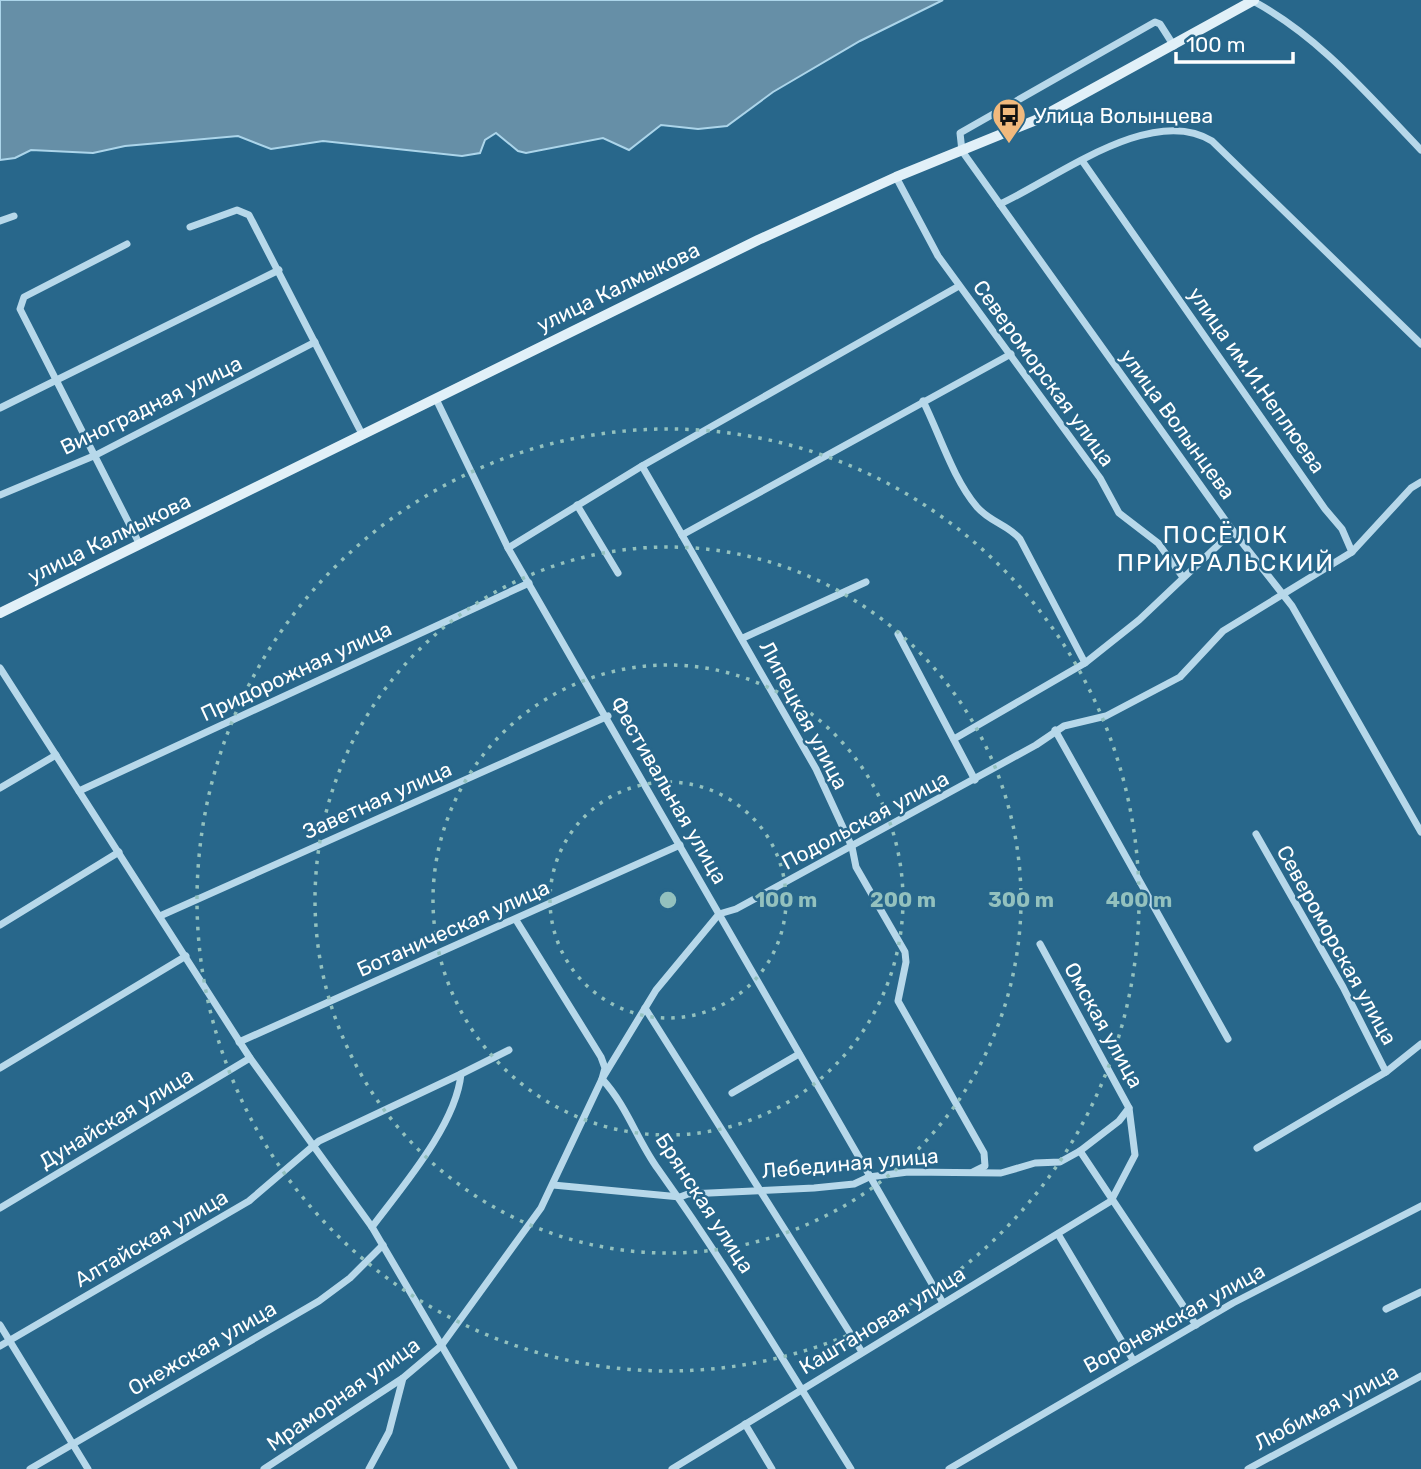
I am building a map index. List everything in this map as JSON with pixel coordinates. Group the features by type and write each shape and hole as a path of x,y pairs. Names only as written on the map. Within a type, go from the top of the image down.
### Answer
{"main road":[{"name":"улица Калмыкова","path":"0,613 758,240 896,177 1036,120 1254,0"}],"street":[{"path":"1254,0 1301,30 1324,49 1421,150"},
{"path":"962,150 960,133 1155,22 1160,24 1174,46"},
{"path":"1000,204 1130,139 1187,130 1198,132 1212,141 1421,344"},
{"name":"улица Волынцева","path":"962,150 1233,531 1283,594 1334,674 1419,822 1421,832"},
{"name":"улица им.И.Неплюева","path":"1083,162 1325,509 1342,529 1352,552"},
{"name":"Североморская улица","path":"896,177 927,239 1100,478 1119,513 1158,543 1182,576"},
{"path":"190,227 232,211 243,211 249,215 362,434"},
{"path":"0,221 14,216"},
{"path":"127,244 24,297 20,302 25,320 139,543"},
{"path":"0,408 279,270"},
{"path":"508,548 642,466 959,286"},
{"name":"Виноградная улица","path":"0,495 96,455 316,342"},
{"path":"682,535 1012,354"},
{"name":"Фестивальная улица","path":"436,399 508,548 608,716 943,1303"},
{"path":"923,401 963,488 988,519 1014,532 1020,539 1085,663"},
{"name":"Липецкая улица","path":"642,466 817,769 852,847 856,867 906,958 898,1001 986,1158 985,1166 972,1172"},
{"path":"1283,594 1352,552 1411,488 1421,482"},
{"path":"577,505 618,573"},
{"path":"954,739 1085,663 1139,620 1182,576 1233,531"},
{"path":"743,638 866,582"},
{"name":"Придорожная улица","path":"79,790 528,583"},
{"name":"Подольская улица","path":"441,1346 523,1236 553,1185 602,1079 645,1008 719,914 736,909 975,780 1036,746 1055,730 1106,716 1180,677 1223,631 1283,594"},
{"path":"898,634 975,780"},
{"path":"0,668 3,680 79,790 239,1042 312,1148 372,1227 514,1469"},
{"name":"Заветная улица","path":"160,916 608,716"},
{"path":"1055,730 1228,1039"},
{"path":"0,788 56,755"},
{"name":"Североморская улица","path":"1256,834 1343,987 1386,1072"},
{"name":"Ботаническая улица","path":"239,1042 680,845"},
{"path":"0,925 119,852"},
{"name":"Брянская улица","path":"516,920 601,1057 605,1068 602,1079 629,1115 656,1166 680,1197 851,1469"},
{"name":"Омская улица","path":"1040,944 1129,1108 1135,1155 1111,1201"},
{"path":"0,1068 186,956"},
{"path":"645,1008 862,1352"},
{"path":"1257,1148 1386,1072 1421,1044"},
{"name":"Алтайская улица","path":"0,1346 239,1208 272,1185 312,1148 330,1136 509,1051"},
{"path":"732,1093 799,1054"},
{"name":"Дунайская улица","path":"0,1208 250,1058"},
{"path":"372,1227 411,1178 451,1109 460,1088 461,1074"},
{"name":"Лебединая улица","path":"553,1185 680,1197 761,1188 814,1188 854,1184 869,1177 908,1172 1000,1173 1035,1163 1060,1162 1080,1151 1119,1121 1129,1108"},
{"path":"1080,1151 1196,1325"},
{"name":"Каштановая улица","path":"672,1469 1111,1201"},
{"name":"Воронежская улица","path":"949,1469 1133,1360 1356,1237 1421,1206"},
{"path":"1058,1234 1133,1360"},
{"name":"Онежская улица","path":"30,1469 319,1301 350,1278 383,1245"},
{"path":"1386,1309 1421,1292"},
{"path":"0,1325 88,1469"},
{"name":"Мраморная улица","path":"264,1469 403,1378 441,1346"},
{"name":"Любимая улица","path":"1248,1469 1421,1376"},
{"path":"369,1469 389,1432 403,1378"},
{"path":"745,1424 772,1469"}],"water":[{"path":"0,0 943,0 860,41 773,92 727,126 698,129 661,125 629,150 603,138 526,153 518,151 496,133 485,140 480,153 462,156 323,141 271,149 238,136 125,146 93,153 31,150 15,158 0,160"}],"place":[{"name":"Улица Волынцева","path":"1009,145"}],"district":[{"name":"ПОСЁЛОК ПРИУРАЛЬСКИЙ","path":"1226,549"}]}
